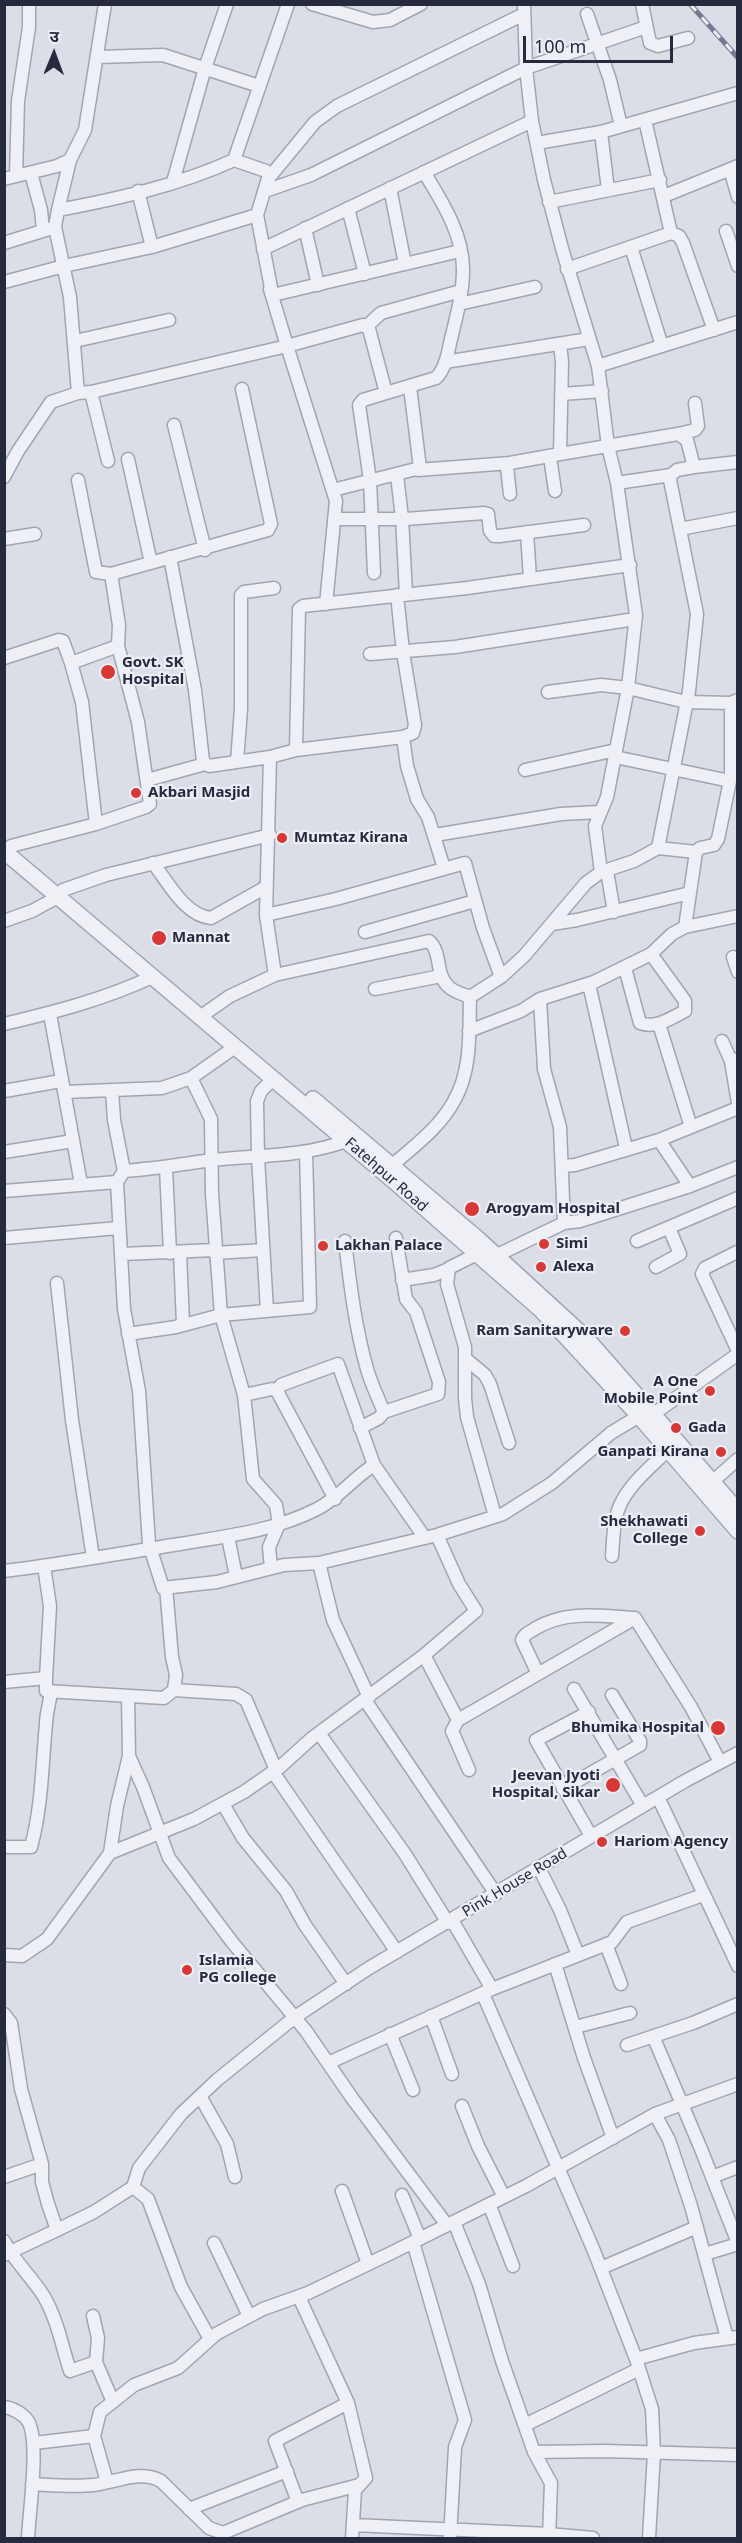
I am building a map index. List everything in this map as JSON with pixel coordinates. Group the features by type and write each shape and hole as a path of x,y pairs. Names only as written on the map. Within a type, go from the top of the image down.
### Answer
{"street":[{"path":"29,4 29,27 10,177 70,160"},
{"path":"4,243 49,229 58,210 70,160 85,130 105,4"},
{"path":"173,182 227,4"},
{"path":"58,210 173,182 218,169 234,160 288,4"},
{"path":"312,4 374,22 390,20 421,4"},
{"path":"642,4 646,27 653,45 658,46 688,38"},
{"path":"326,604 336,501 270,289 257,215 267,185 315,122 337,106 524,9 526,68 532,121 549,202 567,269 598,366 608,446 617,483 630,565 635,619 628,688 607,796 595,826 614,912"},
{"path":"587,14 610,80 621,126"},
{"path":"267,185 294,183 526,68 646,27"},
{"path":"97,57 164,55 259,86"},
{"path":"537,143 601,132 738,93"},
{"path":"645,120 671,233"},
{"path":"263,249 532,121"},
{"path":"601,132 608,190"},
{"path":"234,160 266,171 267,185"},
{"path":"664,196 734,168 738,197"},
{"path":"31,172 41,210 64,266 85,393 108,461"},
{"path":"374,573 370,480 359,405 363,400 410,387 436,378 442,373 459,304 464,269 446,208 424,172"},
{"path":"549,202 660,180"},
{"path":"390,188 405,264"},
{"path":"138,191 152,247"},
{"path":"348,208 365,274"},
{"path":"4,282 152,247 257,215"},
{"path":"305,228 318,285"},
{"path":"726,231 738,266"},
{"path":"567,269 671,233 679,236 714,330"},
{"path":"631,247 662,346"},
{"path":"270,289 277,294 460,251"},
{"path":"459,304 535,287"},
{"path":"367,326 381,313 461,291"},
{"path":"75,341 169,320"},
{"path":"598,366 738,322"},
{"path":"4,477 18,451 51,402 286,346 359,325 367,326"},
{"path":"367,326 386,393"},
{"path":"445,362 589,339"},
{"path":"555,491 555,455 561,394 560,344"},
{"path":"410,387 420,465 418,470"},
{"path":"78,480 96,572 111,574 205,550 268,530 271,524 242,389"},
{"path":"561,394 602,391"},
{"path":"333,490 418,470 510,463 695,430 698,426 695,403"},
{"path":"174,425 205,550"},
{"path":"678,434 687,440 694,467"},
{"path":"128,459 151,563"},
{"path":"617,483 671,475 677,471 694,467 738,462"},
{"path":"510,463 507,467 510,494"},
{"path":"147,780 205,764 209,766 237,762 296,750 403,737 413,733 415,725 403,652 402,518 397,475"},
{"path":"658,848 686,702 697,614 671,475"},
{"path":"334,519 484,513 488,514 490,531 494,536 584,525"},
{"path":"680,529 738,520 738,529"},
{"path":"527,532 530,579"},
{"path":"4,539 35,534"},
{"path":"170,558 193,679 205,764"},
{"path":"296,750 299,609 630,565"},
{"path":"7,846 96,824 150,804 138,722 118,646 119,625 111,574"},
{"path":"237,762 241,595 244,592 274,588"},
{"path":"370,654 519,639 635,619"},
{"path":"4,658 59,640 63,641 82,702 96,824"},
{"path":"71,663 118,646"},
{"path":"548,692 589,685 628,688 686,702 734,701 730,781 717,843 700,848 696,852 685,927"},
{"path":"403,737 407,766 417,799 428,817 444,868"},
{"path":"525,770 615,753 673,769 730,781"},
{"path":"270,757 270,835 266,915 275,975"},
{"path":"435,835 561,814 599,812"},
{"path":"4,921 32,911 61,894 106,875 270,835"},
{"name":"Fatehpur Road","path":"7,846 152,977 182,997 235,1047 346,1141 388,1169 486,1257 646,1416 668,1450 738,1531"},
{"path":"470,997 501,977 524,957 586,883 604,872 634,861 658,848 696,852"},
{"path":"153,863 191,911 204,917 211,918 266,887"},
{"path":"266,915 358,893 465,863 475,901 501,977"},
{"path":"552,924 614,912 690,893"},
{"path":"61,894 182,997 207,1012 388,1169 416,1145 454,1101 466,1071 470,997"},
{"path":"365,932 475,901"},
{"path":"469,1031 521,1011 540,999 589,984 625,968 651,954 672,934 685,927 738,916"},
{"path":"207,1012 230,996 275,975 429,941 435,946 441,976 448,986 470,997"},
{"path":"625,968 640,1023 659,1024 685,1011 686,1001 651,954"},
{"path":"733,957 738,972"},
{"path":"375,989 441,976"},
{"path":"4,1024 50,1014 94,1000 152,977"},
{"path":"589,984 626,1148"},
{"path":"540,999 544,1069 560,1127 564,1223"},
{"path":"50,1014 81,1184"},
{"path":"659,1024 691,1127"},
{"path":"722,1041 734,1060 738,1103"},
{"path":"4,1091 62,1086 112,1091 162,1088 191,1078 235,1047"},
{"path":"191,1078 211,1119 215,1251 222,1315 244,1395 254,1479 276,1505 279,1524 269,1548 271,1568"},
{"path":"267,1311 258,1157 257,1096 273,1079"},
{"path":"112,1091 114,1120 124,1171 117,1182 124,1309 140,1401 151,1549 163,1588 217,1581 271,1568 319,1563 431,1537 503,1514 552,1483 610,1433 646,1416 738,1352 702,1274 705,1268 737,1252"},
{"path":"562,1166 576,1165 626,1148 660,1140 738,1108"},
{"path":"660,1140 690,1186"},
{"path":"4,1152 73,1141"},
{"path":"124,1171 306,1152 346,1141"},
{"path":"128,1334 176,1327 222,1315 310,1307 306,1152"},
{"path":"402,1280 434,1275 486,1257 564,1223 580,1221 690,1186 738,1167"},
{"path":"166,1168 183,1324 176,1327"},
{"path":"4,1191 117,1182"},
{"path":"637,1241 738,1198"},
{"path":"4,1238 118,1228"},
{"path":"656,1267 680,1254 669,1228"},
{"path":"360,1428 380,1418 384,1412 438,1394 439,1389 439,1382 416,1312 406,1299 396,1238"},
{"path":"345,1241 351,1290 367,1370 384,1412"},
{"path":"122,1254 263,1250"},
{"path":"449,1269 447,1284 465,1347 467,1417 495,1516"},
{"path":"57,1283 72,1420 93,1558"},
{"path":"466,1359 485,1375 490,1384 509,1443"},
{"path":"110,1853 194,1819 223,1804 275,1771 319,1733 424,1655 476,1611 431,1537 374,1465 338,1364 281,1385 277,1391"},
{"path":"244,1395 272,1389 277,1391 335,1499"},
{"path":"646,1416 738,1511"},
{"path":"612,1556 616,1517 621,1502 631,1488 668,1450"},
{"path":"712,1482 738,1459"},
{"path":"4,1571 228,1538 279,1524 316,1510 335,1499 362,1472 374,1465"},
{"path":"228,1538 236,1576"},
{"path":"319,1563 333,1620 367,1698 496,1893"},
{"path":"44,1566 50,1606 46,1691 164,1698 174,1690 236,1694 246,1700 275,1771 397,1952"},
{"path":"166,1587 172,1657 176,1676 174,1690"},
{"path":"538,1674 522,1640 524,1636 539,1626 573,1615 634,1618"},
{"path":"469,1770 452,1731 458,1720 634,1618"},
{"path":"634,1618 691,1707 720,1762"},
{"path":"424,1655 458,1720"},
{"path":"4,1682 46,1678"},
{"path":"574,1689 643,1806"},
{"path":"4,1847 31,1847 37,1826 45,1768 46,1721 51,1691"},
{"path":"563,1789 640,1744 612,1695"},
{"path":"4,1955 22,1956 47,1939 110,1853 117,1806 129,1756 128,1697"},
{"path":"589,1712 536,1740 591,1836"},
{"path":"319,1733 450,1921 487,1991 600,2268 652,2409 654,2453 648,2538"},
{"name":"Pink House Road","path":"133,2187 139,2168 181,2114 295,2018 397,1952 591,1836 738,1753"},
{"path":"129,1756 169,1857 232,1942 295,2018 450,2223 479,2284 502,2361 534,2452 551,2483 549,2536"},
{"path":"658,1797 673,1824 703,1895 738,1966"},
{"path":"223,1804 243,1838 286,1890 305,1925 346,1984"},
{"path":"539,1868 560,1910 578,1955"},
{"path":"328,2063 487,1991 606,1944 616,1938 627,1922 703,1895"},
{"path":"606,1944 621,1984"},
{"path":"555,1964 614,2138"},
{"path":"627,2045 738,2004"},
{"path":"575,2027 630,2013"},
{"path":"4,2014 11,2023 21,2088 42,2164 42,2182 57,2230"},
{"path":"431,2016 452,2074"},
{"path":"390,2034 413,2090"},
{"path":"654,2036 738,2244 705,2254"},
{"path":"107,2482 94,2436 100,2412 134,2385 178,2368 210,2339 249,2316 368,2264 504,2197 655,2114 738,2084"},
{"path":"200,2096 227,2144 235,2177"},
{"path":"462,2106 478,2146 504,2197"},
{"path":"525,2426 637,2364 694,2343 733,2337 669,2140 655,2114"},
{"path":"4,2177 42,2164"},
{"path":"712,2177 738,2167"},
{"path":"7,2254 94,2212 133,2187 148,2199 181,2287 210,2339"},
{"path":"342,2191 368,2264"},
{"path":"402,2195 465,2420 455,2447 451,2534"},
{"path":"489,2204 513,2266"},
{"path":"600,2268 697,2228"},
{"path":"4,2241 7,2254 43,2295 57,2326 70,2371 96,2362"},
{"path":"214,2243 249,2316"},
{"path":"299,2296 348,2403 366,2478 355,2490 352,2538"},
{"path":"93,2316 98,2338 96,2362 113,2402"},
{"path":"298,2502 276,2441 348,2403"},
{"path":"4,2407 19,2413 28,2422 34,2443 28,2538"},
{"path":"34,2443 94,2436"},
{"path":"534,2452 605,2451 738,2455"},
{"path":"189,2509 287,2471"},
{"path":"32,2484 81,2486 133,2477 153,2477 209,2528 223,2533 298,2502 359,2485"},
{"path":"353,2524 451,2534 593,2538"}],"railway":[{"path":"690,4 738,58"}],"place":[{"name":"Govt. SK Hospital","path":"108,672"},
{"name":"Akbari Masjid","path":"136,793"},
{"name":"Mumtaz Kirana","path":"282,838"},
{"name":"Mannat","path":"159,938"},
{"name":"Arogyam Hospital","path":"472,1209"},
{"name":"Simi","path":"544,1244"},
{"name":"Lakhan Palace","path":"323,1246"},
{"name":"Alexa","path":"541,1267"},
{"name":"Ram Sanitaryware","path":"625,1331"},
{"name":"A One Mobile Point","path":"710,1391"},
{"name":"Gada","path":"676,1428"},
{"name":"Ganpati Kirana","path":"721,1452"},
{"name":"Shekhawati College","path":"700,1531"},
{"name":"Bhumika Hospital","path":"718,1728"},
{"name":"Jeevan Jyoti Hospital, Sikar","path":"613,1785"},
{"name":"Hariom Agency","path":"602,1842"},
{"name":"Islamia PG college","path":"187,1970"}]}
